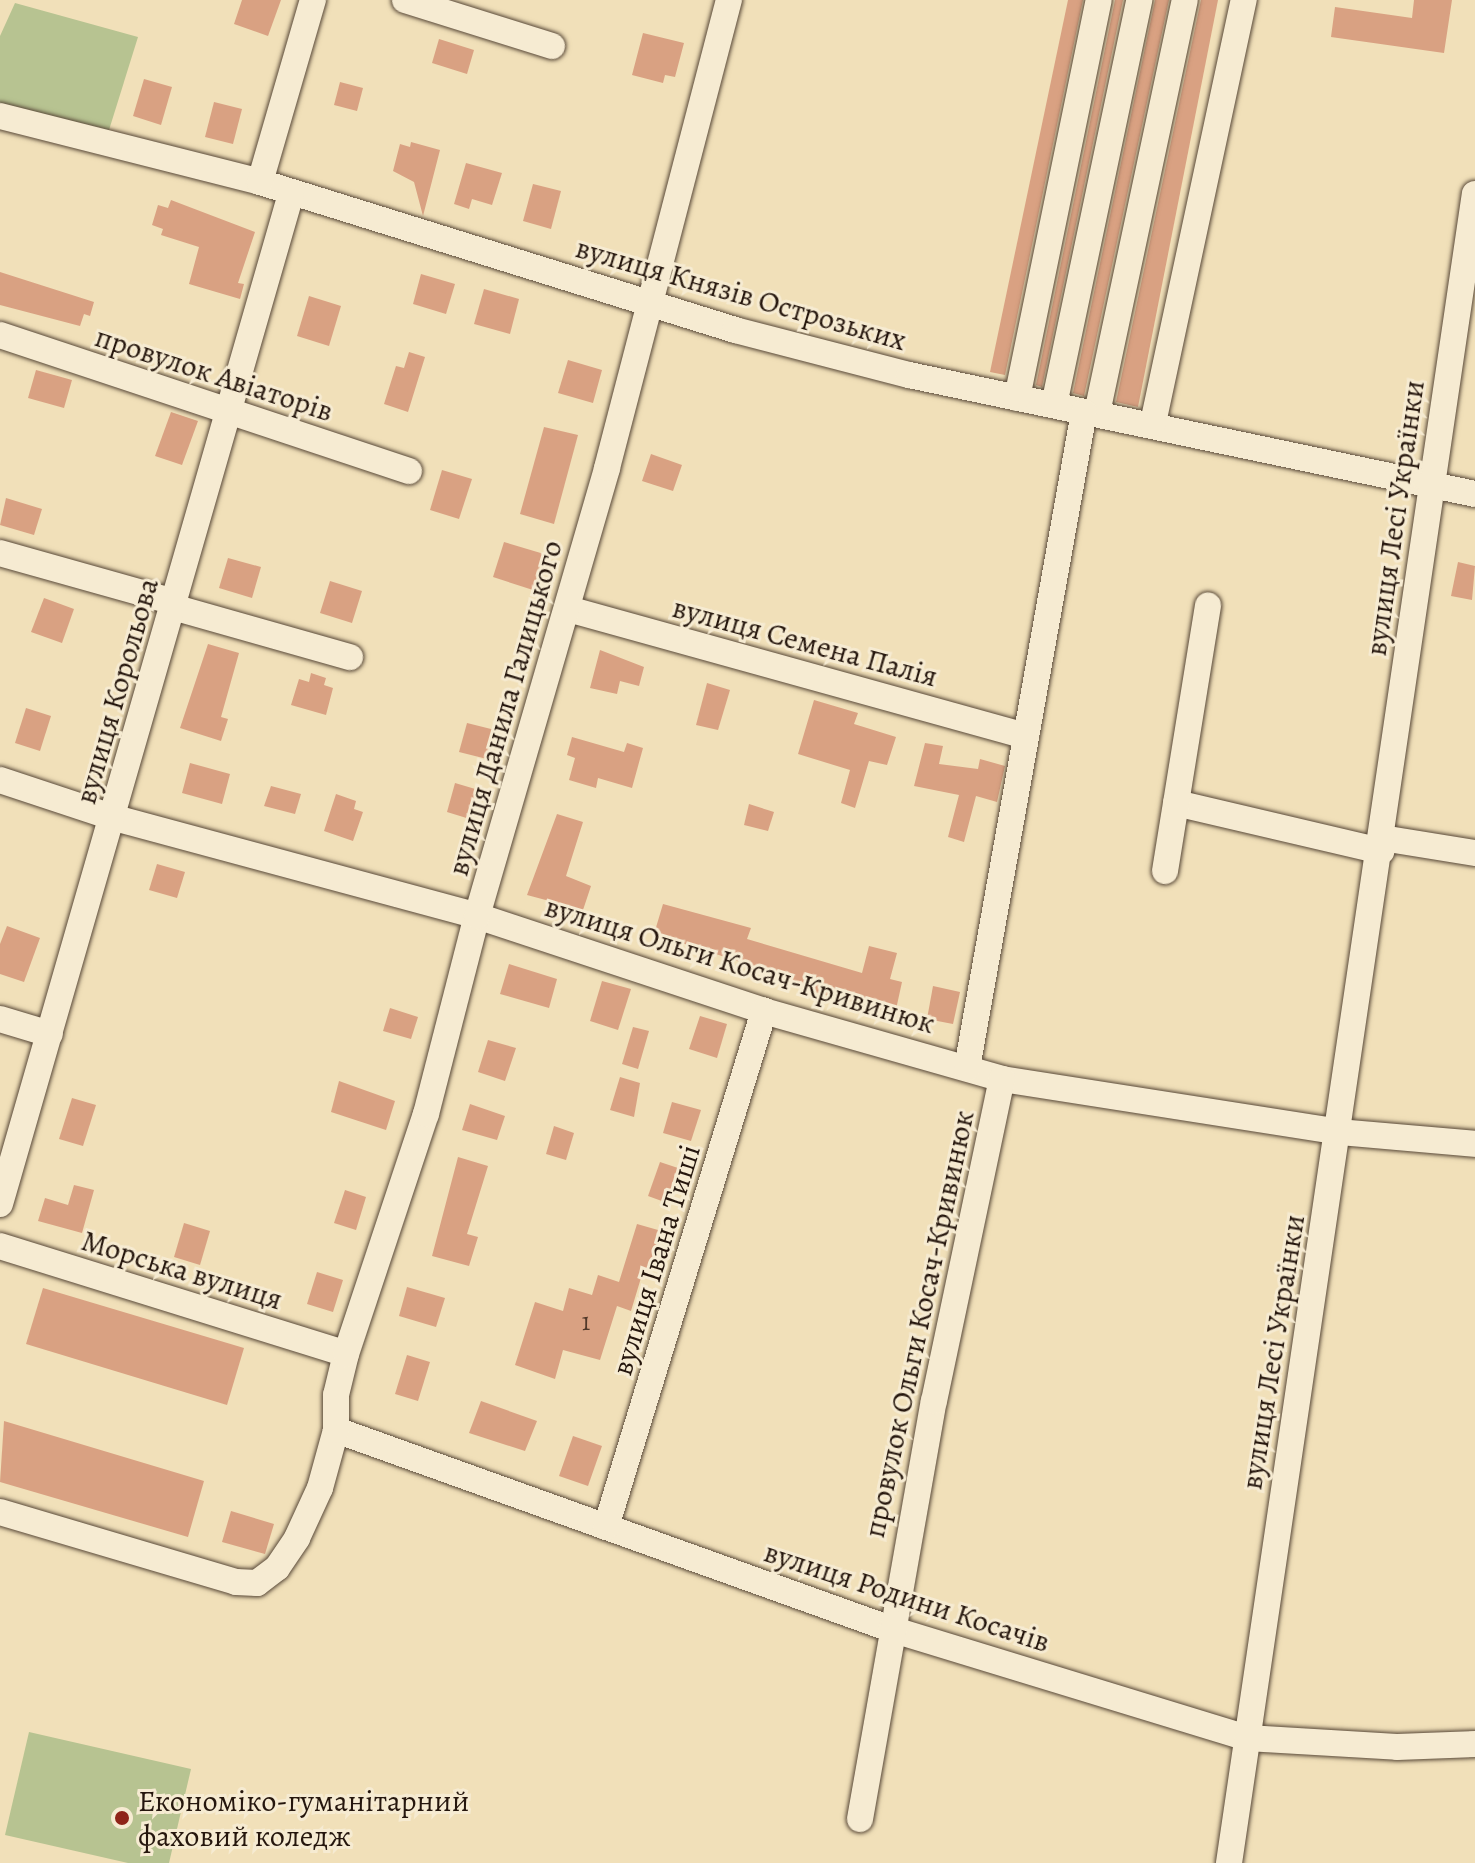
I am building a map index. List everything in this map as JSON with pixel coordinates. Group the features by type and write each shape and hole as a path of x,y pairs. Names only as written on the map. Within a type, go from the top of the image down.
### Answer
{"street":[{"path":"260,182 313,0"},
{"path":"405,0 552,46"},
{"name":"вулиця Данила Галицького","path":"0,1512 209,1574 257,1583 277,1568 297,1538 320,1488 336,1430 336,1395 346,1354 426,1114 477,916 568,609 729,0"},
{"path":"1017,398 1099,0"},
{"path":"1054,405 1139,0"},
{"path":"967,1068 1026,736 1091,412 1185,0"},
{"path":"1153,423 1244,0"},
{"name":"вулиця Князів Острозьких","path":"0,116 260,182 648,304 894,371 1153,423 1475,494"},
{"name":"вулиця Корольова","path":"0,1204 115,818 291,194"},
{"name":"вулиця Лесі Українки","path":"1229,1863 1382,845 1475,194"},
{"name":"провулок Авіаторів","path":"0,335 229,415 409,471"},
{"path":"0,553 350,657"},
{"path":"1165,871 1208,605"},
{"name":"вулиця Семена Палія","path":"568,609 1026,736"},
{"name":"вулиця Ольги Косач-Кривинюк","path":"0,780 115,818 477,916 764,1011 1002,1079 1339,1132 1475,1144"},
{"path":"1176,803 1382,845 1475,853"},
{"name":"вулиця Івана Тиші","path":"606,1527 764,1011"},
{"path":"0,1019 50,1034"},
{"name":"провулок Ольги Косач-Кривинюк","path":"860,1819 891,1629 1002,1079"},
{"name":"Морська вулиця","path":"0,1246 346,1354"},
{"name":"вулиця Родини Косачів","path":"336,1430 891,1629 1247,1738 1397,1747 1475,1744"}],"green space":[{"path":"15,3 138,37 109,130 0,103 0,36"},
{"path":"29,1732 191,1769 169,1863 128,1863 5,1835"}],"building":[{"path":"242,0 281,0 268,36 234,24"},
{"path":"1068,0 1083,0 1005,375 990,372"},
{"path":"1115,0 1123,0 1042,387 1036,385"},
{"path":"1155,0 1169,0 1084,396 1073,393"},
{"path":"1201,0 1218,0 1138,407 1116,402"},
{"path":"1414,0 1452,0 1444,53 1331,37 1335,7 1412,18"},
{"path":"643,33 684,43 675,77 665,75 663,83 632,75"},
{"path":"439,39 474,50 467,74 432,63"},
{"path":"144,79 172,87 161,125 133,116"},
{"path":"340,82 363,88 357,111 334,105"},
{"path":"214,102 242,109 233,144 205,137"},
{"path":"411,142 440,150 423,216 414,182 393,171 400,144 410,147"},
{"path":"466,163 502,173 492,205 472,199 469,209 454,204"},
{"path":"533,184 561,191 551,229 523,221"},
{"path":"171,200 255,232 238,283 244,284 240,299 189,284 199,247 161,235 163,229 152,225 158,205 168,208"},
{"path":"0,272 94,302 90,316 84,314 80,326 0,305"},
{"path":"421,274 455,284 446,314 413,304"},
{"path":"484,289 519,299 510,334 474,324"},
{"path":"309,296 341,306 329,346 297,336"},
{"path":"409,352 425,357 408,412 384,404 396,366 404,368"},
{"path":"568,360 602,370 593,403 558,393"},
{"path":"36,370 72,380 64,408 28,398"},
{"path":"171,412 198,421 182,465 155,456"},
{"path":"544,427 578,435 554,524 520,514"},
{"path":"651,454 682,465 673,491 642,481"},
{"path":"442,470 472,479 459,519 430,510"},
{"path":"6,498 42,509 34,535 0,525"},
{"path":"504,542 544,554 533,590 493,577"},
{"path":"228,558 261,567 252,598 219,588"},
{"path":"1458,562 1475,566 1472,600 1451,596"},
{"path":"330,581 362,591 352,623 320,613"},
{"path":"44,598 74,609 62,643 31,632"},
{"path":"208,644 239,653 221,717 228,719 221,741 180,728"},
{"path":"600,650 644,667 639,686 620,681 617,694 590,688"},
{"path":"311,673 326,678 324,685 333,688 326,715 291,705 299,679 309,682"},
{"path":"707,683 730,690 718,730 696,725"},
{"path":"814,700 858,713 854,724 896,737 887,765 869,761 855,808 841,803 850,770 798,754"},
{"path":"26,708 51,716 40,751 15,743"},
{"path":"467,723 495,730 487,759 459,752"},
{"path":"572,737 624,752 627,743 643,748 632,788 598,778 596,788 569,780 575,758 567,755"},
{"path":"925,743 943,746 939,764 978,769 980,759 1005,766 997,802 976,796 964,842 948,837 959,795 914,786"},
{"path":"190,763 230,774 222,804 182,793"},
{"path":"455,783 482,791 473,820 447,812"},
{"path":"271,786 301,794 295,814 264,806"},
{"path":"336,794 356,801 354,809 363,812 353,841 324,831"},
{"path":"749,804 774,812 768,831 744,825"},
{"path":"557,814 583,822 566,876 591,886 583,910 527,895"},
{"path":"157,864 185,872 177,898 149,890"},
{"path":"663,904 751,928 747,939 862,973 869,946 897,953 890,979 902,982 895,1014 767,979 762,969 654,934"},
{"path":"7,926 40,938 24,982 0,974 0,944"},
{"path":"509,964 557,979 549,1008 500,994"},
{"path":"602,981 631,989 618,1030 590,1021"},
{"path":"933,986 960,992 953,1024 927,1019"},
{"path":"390,1008 418,1017 411,1039 383,1031"},
{"path":"700,1016 727,1024 717,1058 689,1049"},
{"path":"633,1027 649,1031 638,1069 622,1064"},
{"path":"488,1040 516,1048 505,1081 478,1072"},
{"path":"620,1077 640,1083 634,1117 610,1110"},
{"path":"339,1081 395,1101 386,1130 331,1112"},
{"path":"72,1098 96,1105 83,1146 59,1139"},
{"path":"672,1102 701,1110 691,1141 663,1133"},
{"path":"470,1104 505,1116 497,1140 462,1130"},
{"path":"554,1126 574,1133 566,1160 546,1154"},
{"path":"458,1157 488,1166 467,1234 478,1237 469,1266 432,1256"},
{"path":"660,1162 681,1169 670,1204 648,1196"},
{"path":"74,1185 94,1190 82,1233 38,1221 45,1198 68,1205"},
{"path":"345,1190 366,1197 356,1230 334,1223"},
{"path":"184,1223 210,1231 200,1265 174,1257"},
{"path":"637,1224 665,1232 651,1271 644,1268 631,1311 617,1306 600,1360 563,1350 555,1379 515,1365 535,1302 563,1311 569,1288 592,1295 598,1275 619,1282"},
{"path":"317,1272 343,1280 333,1312 307,1304"},
{"path":"407,1287 445,1298 436,1327 399,1316"},
{"path":"43,1288 244,1348 227,1405 26,1344"},
{"path":"407,1355 430,1362 418,1401 395,1394"},
{"path":"481,1401 537,1421 525,1451 469,1433"},
{"path":"4,1421 204,1481 188,1537 0,1482"},
{"path":"573,1436 602,1446 588,1486 559,1476"},
{"path":"231,1511 274,1524 265,1554 222,1542"}],"place":[{"name":"Економіко-гуманітарний фаховий коледж","path":"122,1818"}]}
